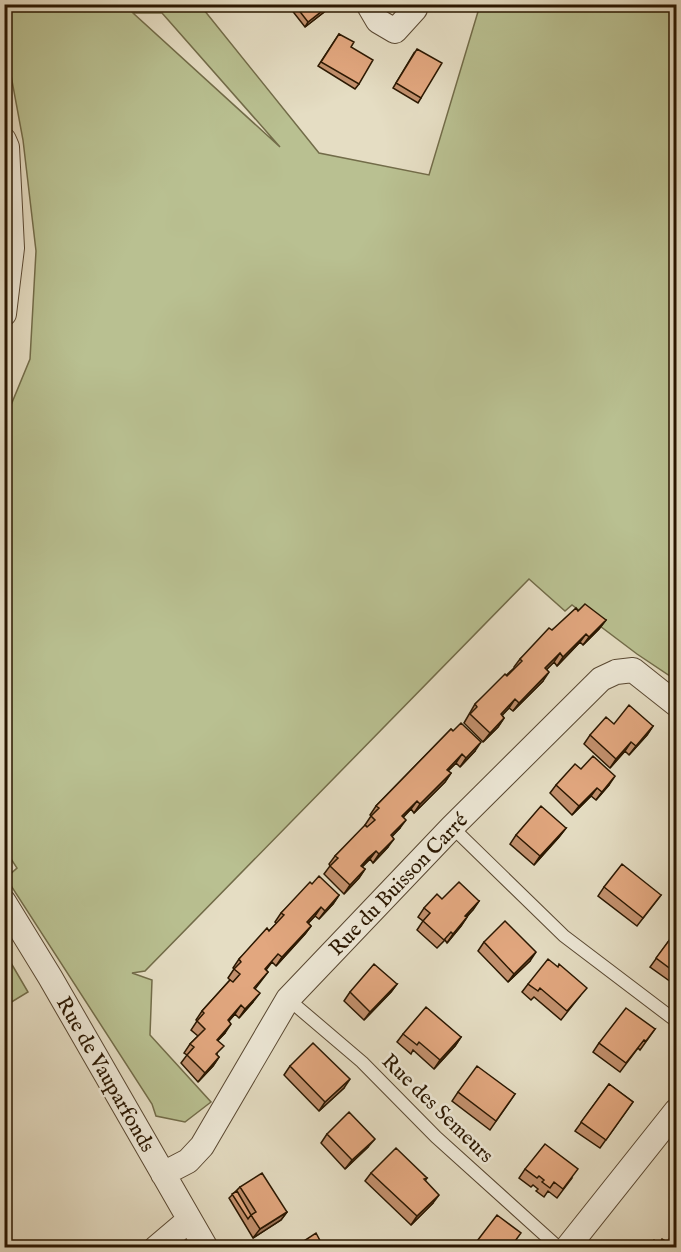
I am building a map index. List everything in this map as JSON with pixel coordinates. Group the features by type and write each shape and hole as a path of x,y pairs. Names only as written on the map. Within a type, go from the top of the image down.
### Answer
{"street":[{"path":"368,4 378,21 395,31 415,9 415,4"},
{"path":"4,140 7,147 12,249 4,314"},
{"name":"Rue du Buisson Carré","path":"163,1174 188,1161 202,1146 288,999 452,827 601,679 616,672 633,670 676,704"},
{"name":"Rue de Vauparfonds","path":"4,902 67,1006 206,1248"},
{"path":"567,1248 676,1111"},
{"path":"156,1248 189,1220"}],"lane":[{"path":"452,827 564,936 676,1021"},
{"name":"Rue des Semeurs","path":"288,999 362,1062 436,1137 559,1248"}],"green space":[{"path":"24,4 200,5 319,153 429,175 480,5 676,5 676,680 572,605 565,611 529,579 145,971 132,973 152,980 150,1035 211,1102 185,1122 156,1116 152,1104 6,878 17,868 4,848 4,422 30,359 36,251 23,140 10,70 5,70 5,13","holes":["133,13 162,13 280,147"]},
{"path":"4,951 28,992 5,1006 4,1006"}],"building":[{"path":"294,4 331,4 308,22"},
{"path":"339,34 354,42 351,47 373,60 359,84 321,62"},
{"path":"417,49 442,63 421,98 396,83"},
{"path":"585,604 606,620 589,637 586,634 563,657 560,653 545,668 549,672 519,703 515,699 501,714 504,718 490,733 470,714 477,707 475,704 505,674 507,676 522,661 520,659 549,628 552,630 576,608 578,611"},
{"path":"629,705 653,726 636,746 631,742 616,759 590,735 606,717 614,724"},
{"path":"461,723 481,742 466,758 462,754 447,770 451,773 420,804 417,801 402,816 406,820 391,835 394,839 379,854 376,851 368,858 361,866 365,869 350,885 330,866 338,858 335,856 365,825 367,827 375,820 371,816 379,808 376,806 451,729 453,731"},
{"path":"593,756 615,776 602,792 597,788 579,806 556,785 575,764 581,769"},
{"path":"541,806 566,828 540,856 516,835"},
{"path":"622,864 661,895 643,918 604,887"},
{"path":"319,876 339,895 325,911 321,907 307,922 311,926 282,957 278,954 265,969 268,972 254,988 260,993 245,1009 241,1005 228,1020 231,1024 217,1040 224,1046 216,1054 219,1057 205,1073 187,1055 194,1047 190,1044 205,1029 197,1021 204,1013 202,1011 230,980 233,982 240,974 234,969 241,962 239,959 267,928 269,931 284,915 281,913 310,882 312,884"},
{"path":"459,882 479,901 453,934 451,932 444,940 423,921 430,913 424,908 437,894 442,899"},
{"path":"505,921 536,952 514,974 484,942"},
{"path":"676,931 676,973 656,958"},
{"path":"548,959 558,967 559,964 587,988 567,1011 540,988 538,991 528,984"},
{"path":"374,964 397,984 370,1012 350,992"},
{"path":"426,1007 461,1037 440,1060 419,1042 417,1045 403,1034"},
{"path":"626,1008 655,1029 626,1063 599,1043"},
{"path":"313,1043 350,1079 325,1102 290,1066"},
{"path":"477,1066 515,1094 496,1121 458,1092"},
{"path":"609,1084 633,1102 606,1140 581,1122"},
{"path":"349,1112 375,1139 352,1160 327,1134"},
{"path":"545,1144 578,1169 563,1189 554,1182 550,1188 542,1182 544,1180 539,1176 537,1178 525,1169"},
{"path":"396,1148 427,1178 424,1179 439,1195 417,1216 371,1173"},
{"path":"262,1173 287,1212 260,1229 251,1215 256,1212 240,1187"},
{"path":"237,1191 251,1215 248,1219 232,1194"},
{"path":"497,1215 521,1233 510,1248 477,1248 474,1245"},
{"path":"676,1230 676,1248 649,1248 654,1240 659,1244 662,1239 667,1242"},
{"path":"316,1233 324,1248 293,1248"}]}
